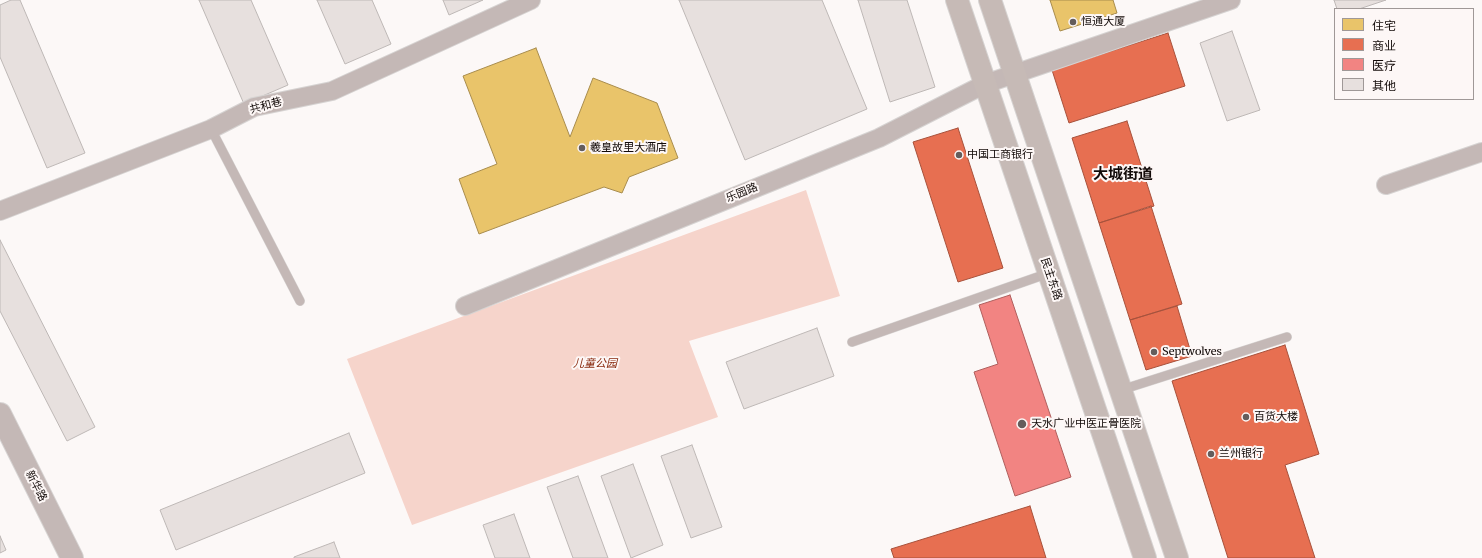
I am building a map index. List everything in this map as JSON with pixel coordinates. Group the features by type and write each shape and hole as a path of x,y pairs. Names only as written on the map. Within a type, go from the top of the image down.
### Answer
{"main road":[{"name":"民主东路","path":"957,0 1145,558"},
{"path":"990,0 1177,558"}],"street":[{"name":"共和巷","path":"0,211 211,129 254,107 332,91 531,0"},
{"name":"乐园路","path":"465,306 879,138 985,84 1231,0"},
{"path":"1386,185 1482,152"},
{"name":"新华路","path":"0,414 72,558"}],"lane":[{"path":"211,129 300,301"},
{"path":"852,342 1049,273"},
{"path":"1121,390 1287,337"}],"green space":[{"name":"儿童公园","path":"806,190 840,296 689,341 718,417 412,525 347,359"}],"building: 住宅":[{"name":"恒通大厦","path":"1050,0 1113,0 1117,13 1060,31"},
{"name":"羲皇故里大酒店","path":"536,48 570,137 593,78 657,103 678,158 629,177 622,193 604,187 479,234 459,179 497,164 463,76"}],"building: 商业":[{"path":"1168,33 1185,86 1069,123 1052,70"},
{"path":"1127,121 1154,206 1099,223 1072,138"},
{"path":"958,128 1003,268 958,282 913,142"},
{"path":"1151,206 1182,304 1130,320 1099,223"},
{"path":"1177,306 1192,356 1146,370 1130,320"},
{"name":"百货大楼","path":"1285,345 1319,454 1285,465 1315,558 1228,558 1172,381"},
{"path":"1030,506 1046,558 894,558 891,549"}],"building: 医疗":[{"name":"天水广业中医正骨医院","path":"1010,295 1071,477 1015,496 974,372 998,364 979,305"}],"building: 其他":[{"path":"11,0 20,0 85,153 47,168 0,57 0,5"},
{"path":"199,0 251,0 288,85 244,104"},
{"path":"317,0 372,0 391,44 345,64"},
{"path":"443,0 483,0 449,15"},
{"path":"679,0 822,0 867,109 745,160"},
{"path":"858,0 907,0 935,87 890,102"},
{"path":"1334,0 1386,0 1362,8 1337,8"},
{"path":"1232,31 1260,110 1227,121 1200,43"},
{"path":"0,240 95,427 67,441 0,311"},
{"path":"817,328 834,376 744,409 726,362"},
{"path":"349,433 365,473 176,550 160,510"},
{"path":"692,445 722,527 691,538 661,456"},
{"path":"633,464 663,545 631,558 601,476"},
{"path":"578,476 608,558 573,558 547,487"},
{"path":"514,514 530,558 495,558 483,525"},
{"path":"0,536 6,550 0,553"},
{"path":"334,542 340,558 294,558 294,557"}],"place":[{"name":"恒通大厦","path":"1073,22"},
{"name":"羲皇故里大酒店","path":"582,148"},
{"name":"中国工商银行","path":"959,155"},
{"name":"Septwolves","path":"1154,352"},
{"name":"百货大楼","path":"1246,417"},
{"name":"天水广业中医正骨医院","path":"1022,424"},
{"name":"兰州银行","path":"1211,454"}],"district":[{"name":"大城街道","path":"1123,175"}]}
